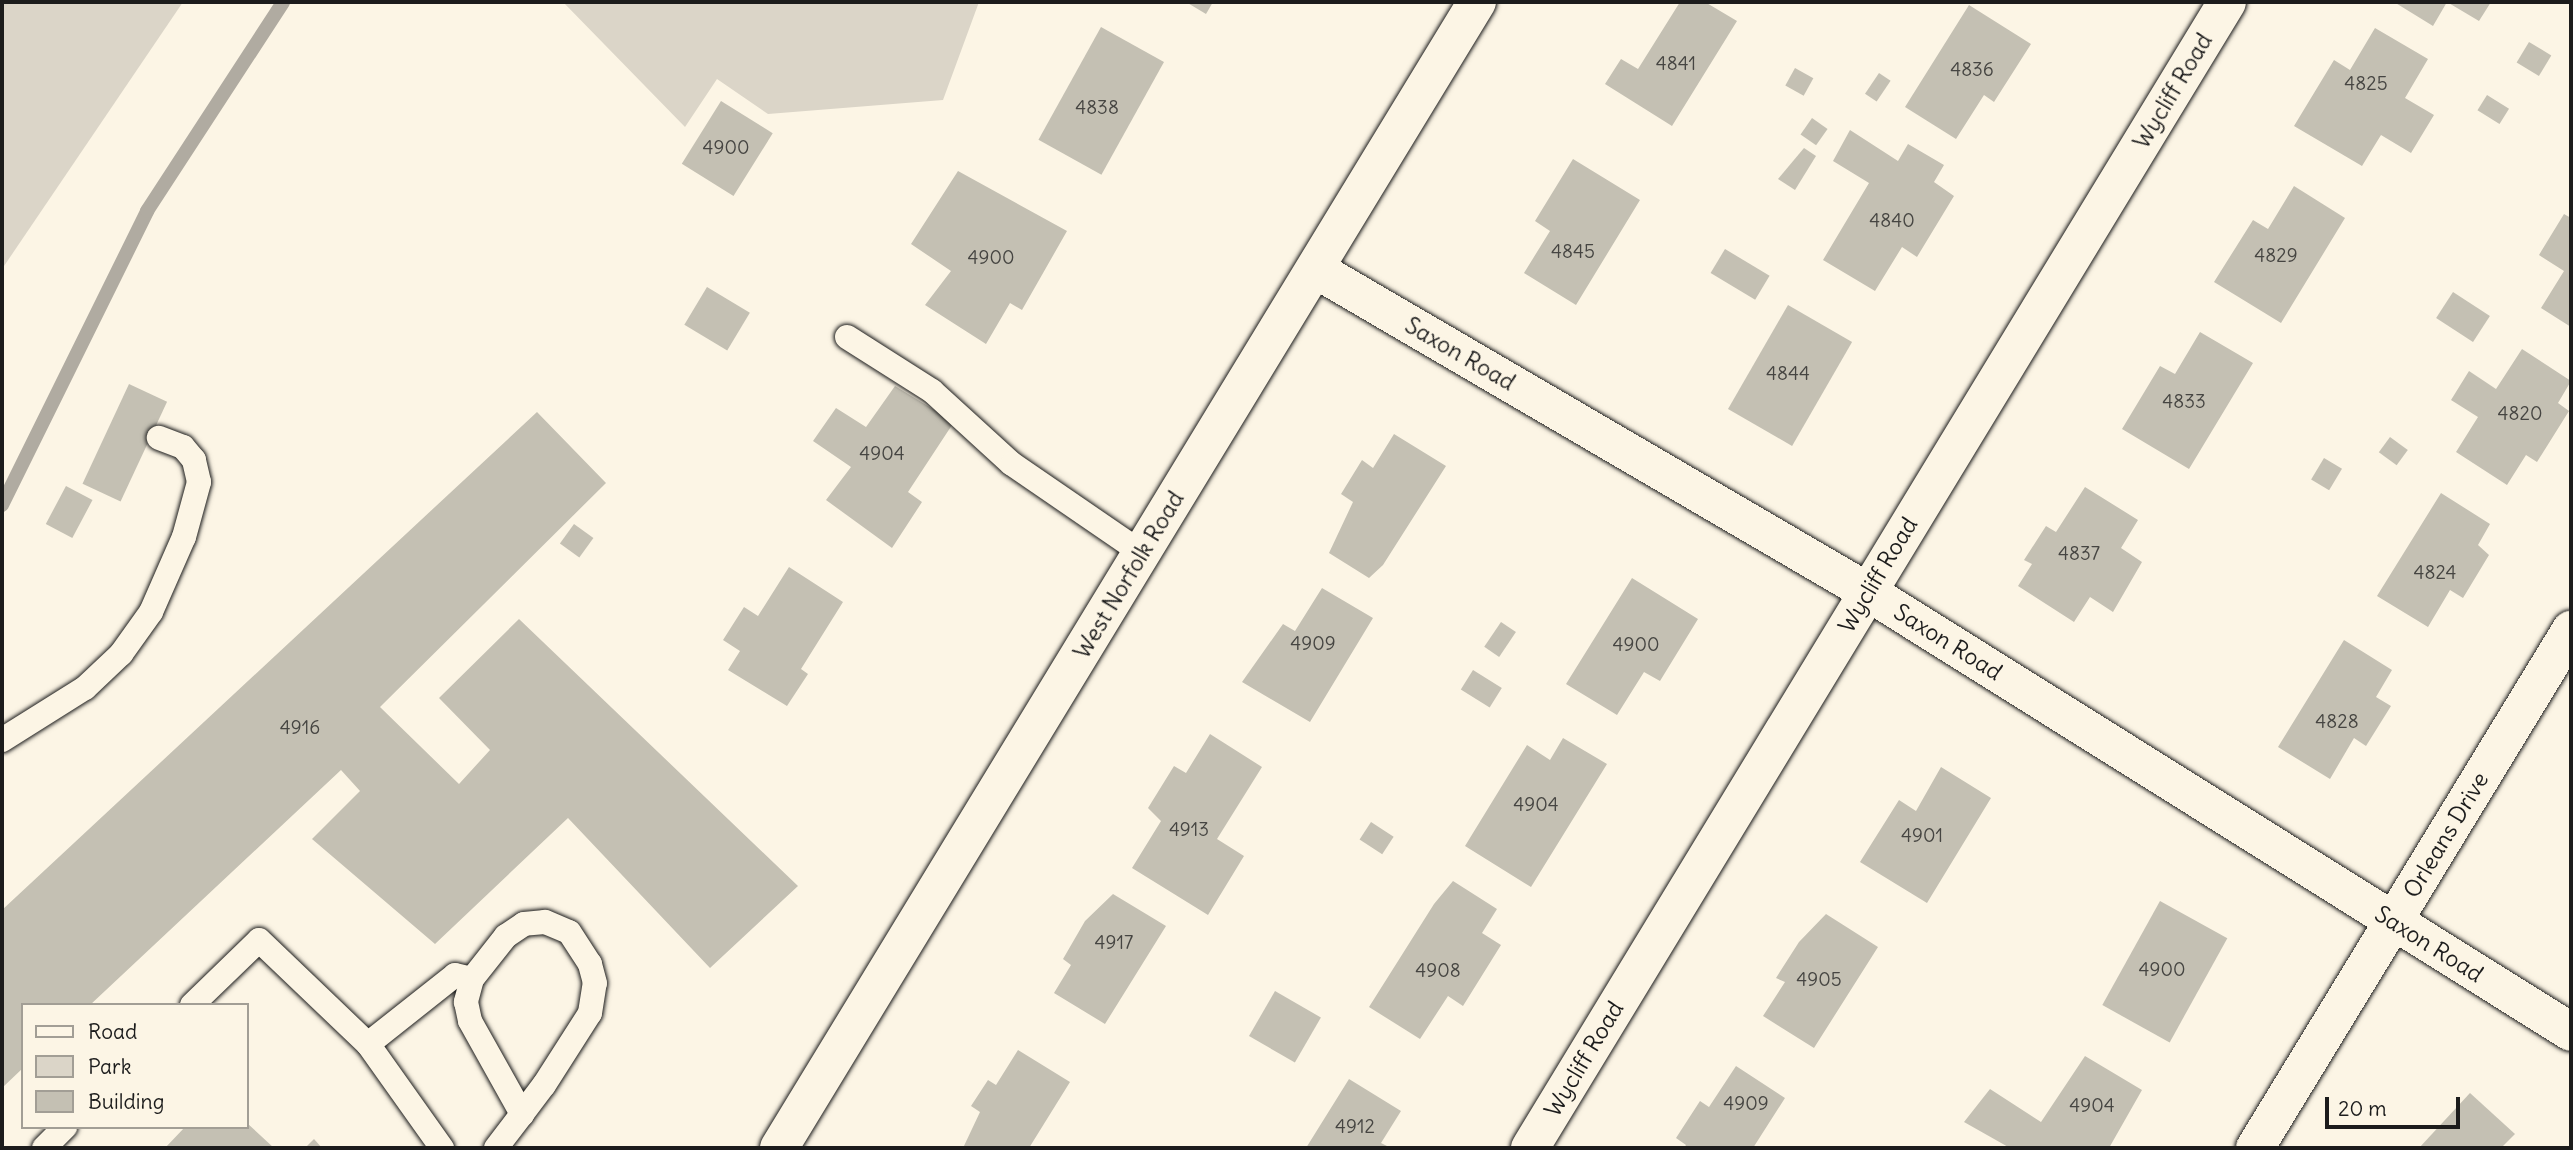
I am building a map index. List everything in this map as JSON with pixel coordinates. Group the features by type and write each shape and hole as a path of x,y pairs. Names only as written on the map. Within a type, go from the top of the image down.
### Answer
{"street":[{"name":"West Norfolk Road","path":"779,1148 1477,2"},
{"name":"Wycliff Road","path":"1530,1148 2227,2"},
{"name":"Saxon Road","path":"1315,269 1868,592 2571,1032"},
{"name":"Orleans Drive","path":"2255,1148 2571,630"}],"lane":[{"path":"847,337 932,391 1012,464 1143,553"},
{"path":"2,740 85,688 121,654 150,612 184,537 199,482 194,460 183,447 159,438"},
{"path":"496,1148 522,1114 590,1013 595,983 590,964 569,932 545,922 534,923 506,936 472,979 466,1002 470,1021 522,1114"},
{"path":"194,1003 259,940 368,1044 442,1148"},
{"path":"368,1044 455,975 472,979"},
{"path":"44,1148 63,1129"}],"green space":[{"path":"2,2 183,2 2,269"},
{"path":"563,2 979,2 943,100 768,114 717,79 685,127"}],"building":[{"path":"1186,2 1213,2 1206,14"},
{"path":"1680,2 1705,2 1737,21 1672,126 1605,84 1621,59 1638,69"},
{"path":"2394,2 2447,2 2433,26"},
{"path":"2447,2 2491,2 2479,21"},
{"path":"1969,5 2031,44 1994,102 1984,95 1956,139 1905,107"},
{"path":"1101,27 1164,62 1101,175 1038,140"},
{"path":"2375,28 2428,59 2405,98 2434,115 2411,153 2381,135 2362,166 2294,126 2334,60 2350,70"},
{"path":"2529,42 2551,55 2539,76 2517,63"},
{"path":"1795,68 1813,78 1804,96 1785,85"},
{"path":"1879,73 1891,81 1877,102 1865,94"},
{"path":"2487,95 2509,109 2500,124 2477,110"},
{"path":"721,101 773,133 734,196 682,164"},
{"path":"1812,118 1828,129 1816,145 1801,134"},
{"path":"1850,130 1898,161 1908,144 1944,165 1934,182 1954,196 1917,257 1902,247 1875,291 1823,260 1869,183 1833,161"},
{"path":"1804,148 1816,156 1795,190 1778,179"},
{"path":"1573,159 1640,200 1576,305 1524,273 1550,231 1535,221"},
{"path":"958,171 1067,231 1022,310 1010,303 986,344 925,305 951,271 911,244"},
{"path":"2294,186 2345,218 2281,323 2214,282 2253,220 2268,229"},
{"path":"2564,214 2571,218 2571,327 2541,308 2564,271 2539,255"},
{"path":"1725,249 1770,276 1755,300 1711,273"},
{"path":"707,287 750,313 727,350 684,325"},
{"path":"2453,292 2490,316 2473,342 2436,318"},
{"path":"1788,305 1852,342 1792,446 1728,409"},
{"path":"2200,332 2253,363 2189,469 2122,429 2160,366 2175,374"},
{"path":"2522,349 2571,381 2558,403 2569,411 2537,462 2526,455 2507,485 2456,452 2478,417 2451,400 2469,371 2496,389"},
{"path":"129,384 167,402 121,501 83,484"},
{"path":"895,386 954,422 908,492 922,502 892,548 826,500 851,467 813,441 836,408 866,427"},
{"path":"537,412 606,483 380,707 459,784 490,750 439,698 519,619 798,886 710,968 568,818 435,944 312,839 360,791 341,770 92,1003 21,1003 21,1070 2,1088 2,910"},
{"path":"1394,434 1446,466 1383,565 1369,578 1329,553 1353,502 1341,494 1362,460 1373,468"},
{"path":"2390,437 2408,450 2397,465 2379,452"},
{"path":"2324,458 2342,469 2329,490 2311,479"},
{"path":"66,486 92,500 72,538 46,524"},
{"path":"2085,487 2138,520 2121,548 2142,562 2113,612 2090,597 2074,622 2018,586 2032,564 2024,560 2046,526 2056,532"},
{"path":"2441,493 2490,524 2478,545 2489,555 2463,598 2450,590 2428,627 2377,596"},
{"path":"574,524 593,538 579,558 560,543"},
{"path":"789,567 843,602 801,669 808,674 787,706 728,670 740,651 723,640 744,607 758,616"},
{"path":"1632,578 1698,619 1660,681 1644,672 1617,715 1566,684"},
{"path":"1322,588 1373,618 1310,722 1242,682 1283,624 1295,631"},
{"path":"1501,622 1516,632 1499,657 1484,647"},
{"path":"2344,640 2392,670 2376,697 2391,706 2366,746 2354,738 2330,779 2278,747"},
{"path":"1473,670 1502,688 1490,708 1461,690"},
{"path":"1210,734 1262,767 1217,839 1244,856 1208,915 1132,868 1161,821 1148,808 1174,766 1186,773"},
{"path":"1563,738 1607,764 1531,887 1465,846 1527,745 1550,760"},
{"path":"1941,767 1991,798 1927,903 1860,862 1899,800 1916,811"},
{"path":"1371,822 1394,837 1382,854 1360,840"},
{"path":"1453,881 1497,909 1482,933 1501,945 1463,1006 1448,996 1420,1039 1369,1007 1434,904"},
{"path":"1113,894 1166,926 1105,1024 1054,993 1071,965 1063,959 1085,921"},
{"path":"2160,901 2227,938 2170,1042 2102,1005"},
{"path":"1826,914 1878,947 1814,1048 1763,1016 1785,982 1776,978 1799,942"},
{"path":"1275,991 1321,1017 1295,1063 1249,1036"},
{"path":"1018,1050 1070,1082 1029,1148 963,1148 980,1112 971,1106 988,1080 996,1085"},
{"path":"2085,1056 2142,1090 2109,1148 2010,1148 1964,1122 1990,1089 2041,1122"},
{"path":"1736,1066 1785,1098 1753,1148 1684,1148 1686,1145 1676,1138 1700,1101 1709,1107"},
{"path":"1349,1079 1401,1111 1381,1143 1391,1148 1306,1148"},
{"path":"2470,1093 2515,1134 2501,1148 2419,1148"},
{"path":"248,1124 274,1148 165,1148 183,1129 248,1129"},
{"path":"314,1139 322,1148 305,1148"}],"waterway":[{"path":"2,505 147,211 283,2"}]}
